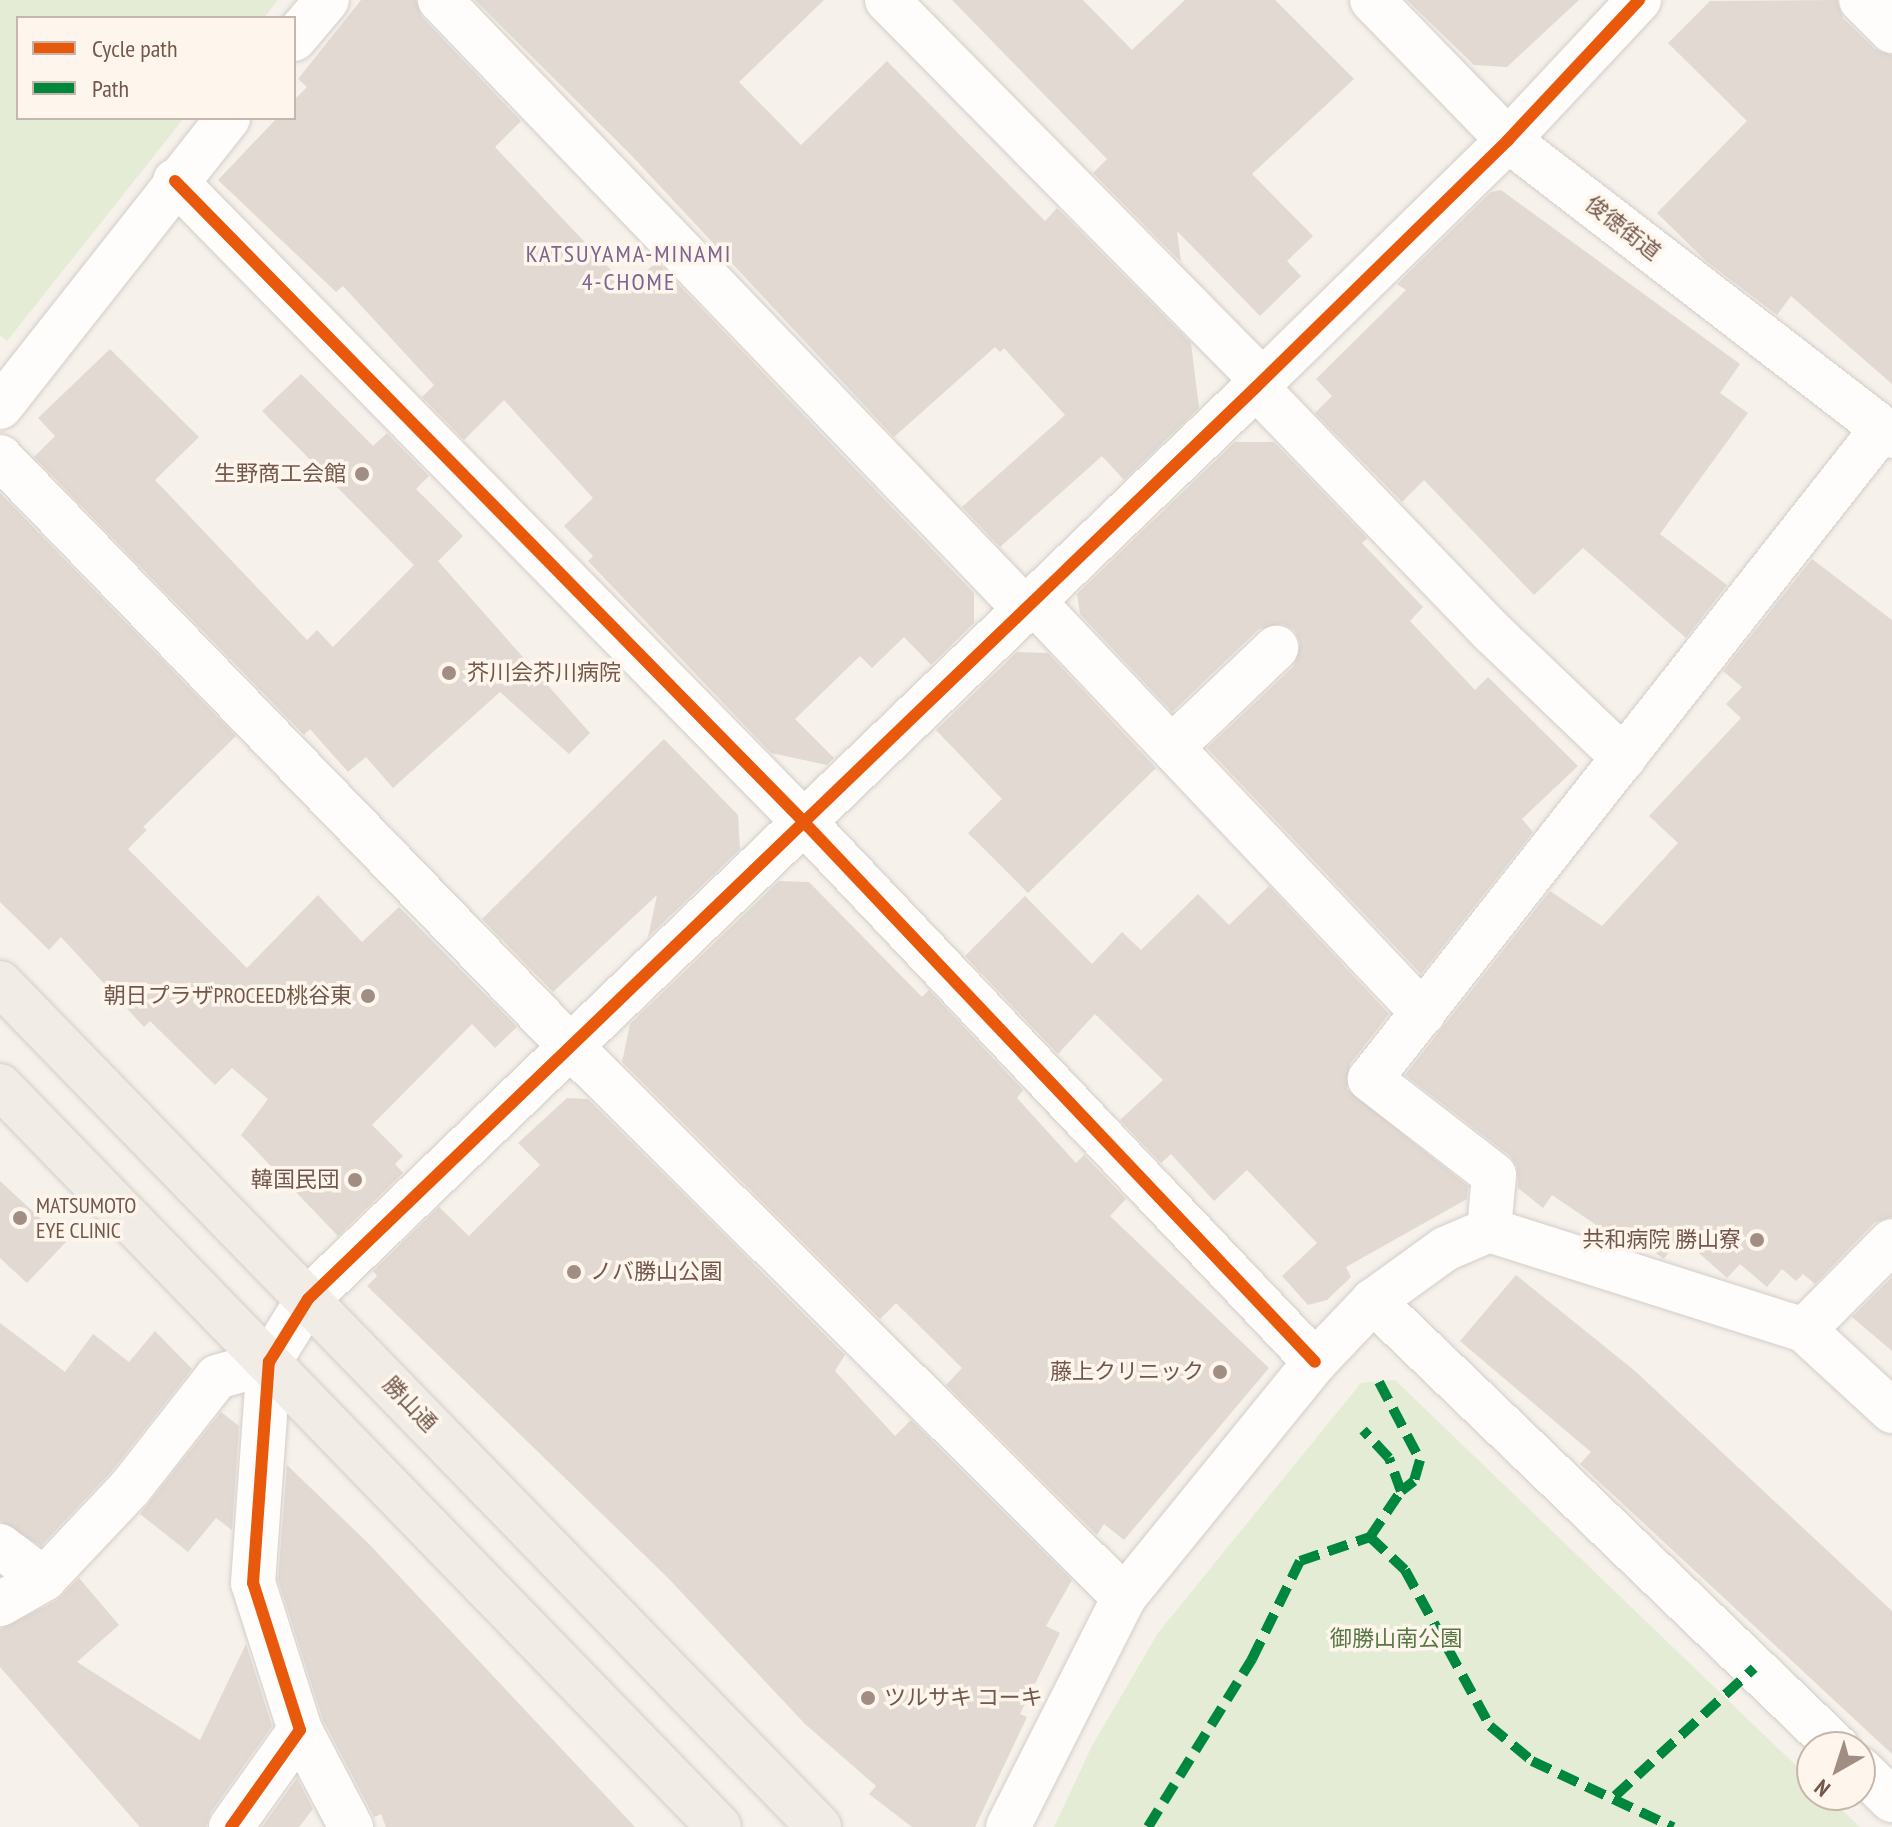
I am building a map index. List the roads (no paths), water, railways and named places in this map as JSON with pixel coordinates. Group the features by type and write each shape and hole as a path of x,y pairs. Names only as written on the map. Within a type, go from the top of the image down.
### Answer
{"main road":[{"name":"勝山通","path":"0,983 819,1827"},
{"path":"0,1086 719,1827"}],"street":[{"path":"296,37 327,0"},
{"path":"440,0 1028,604 1172,747 1423,1013"},
{"path":"887,0 1259,384 1493,633 1624,758"},
{"name":"俊徳街道","path":"1372,0 1508,140 1887,433"},
{"path":"351,1827 300,1730 253,1583 269,1362 308,1299 802,820 1259,384 1508,140 1639,0"},
{"path":"1861,0 1892,31"},
{"path":"0,407 175,181 226,120"},
{"path":"175,181 802,820 1315,1362"},
{"path":"1489,1230 1494,1175 1370,1079 1887,433"},
{"path":"0,457 569,1045 1124,1597"},
{"path":"1172,747 1276,648"},
{"path":"1008,1827 1124,1597 1315,1362 1373,1301 1445,1249 1489,1230 1804,1330 1892,1411"},
{"path":"1804,1330 1892,1241"},
{"path":"1373,1301 1820,1731"},
{"path":"0,1604 44,1579 130,1488 217,1377 269,1362"},
{"path":"0,1546 44,1579"},
{"path":"231,1827 300,1730"},
{"path":"1876,1784 1892,1800"}],"place":[{"name":"生野商工会館","path":"362,474"},
{"name":"芥川会芥川病院","path":"449,673"},
{"name":"朝日プラザPROCEED桃谷東","path":"368,996"},
{"name":"韓国民団","path":"355,1180"},
{"name":"MATSUMOTO EYE CLINIC","path":"20,1218"},
{"name":"共和病院 勝山寮","path":"1757,1240"},
{"name":"ノバ勝山公園","path":"574,1272"},
{"name":"藤上クリニック","path":"1220,1372"},
{"name":"ツルサキ コーキ","path":"868,1698"}],"district":[{"name":"KATSUYAMA-MINAMI 4-CHOME","path":"629,268"}],"park label":[{"name":"御勝山南公園","path":"1396,1639"}]}
